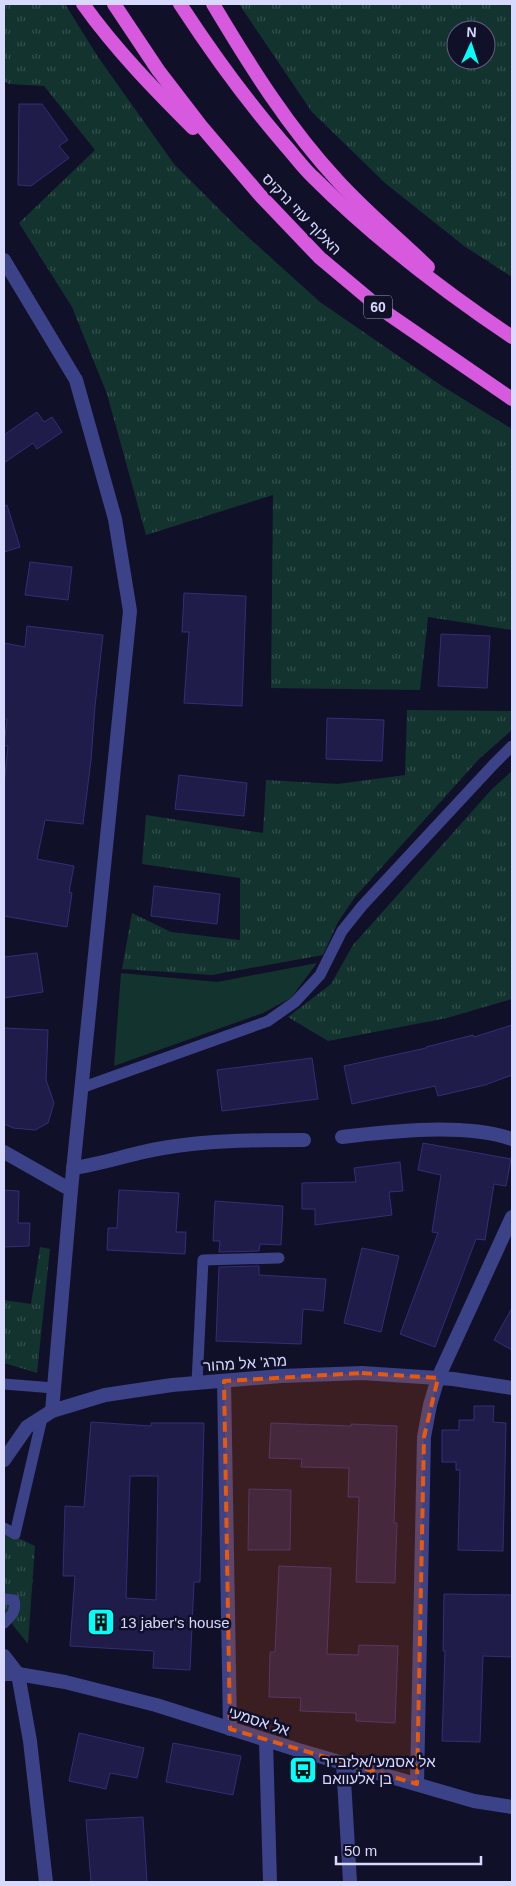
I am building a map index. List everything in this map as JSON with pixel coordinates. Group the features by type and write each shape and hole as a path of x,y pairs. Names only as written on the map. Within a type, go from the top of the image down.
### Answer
{"highway":[{"path":"83,4 109,38 155,90 259,194"},
{"name":"האלוף עוזי נרקיס","path":"114,4 168,84 201,126 259,194 320,258 381,309 512,399"},
{"path":"180,4 208,46 262,118 313,177 367,228 408,262 476,313 512,337"},
{"path":"213,4 252,70 290,124 338,181 476,313"}],"street":[{"path":"4,260 76,380 115,519 130,611 73,1168 54,1388 47,1414"},
{"path":"342,1137 372,1133 448,1130 498,1134 512,1139"},
{"path":"73,1168 95,1166 129,1155 199,1143 247,1140 304,1140"},
{"path":"4,1152 71,1190"},
{"path":"417,1784 424,1437 430,1404 438,1378 512,1217"},
{"name":"מרג' אל מהור","path":"4,1460 27,1427 47,1414 105,1395 197,1383 281,1376 362,1373 438,1378 512,1388"},
{"path":"224,1381 230,1729"},
{"path":"4,1656 8,1675 30,1741 46,1882"},
{"name":"אל אסמעי","path":"8,1675 65,1682 156,1705 266,1740 474,1801 512,1807"},
{"path":"266,1740 270,1882"},
{"path":"343,1763 350,1882"}],"lane":[{"path":"81,1088 268,1021 294,1002 320,975 342,931 362,906 492,764 512,746"},
{"path":"197,1383 203,1260 280,1258"},
{"path":"4,1384 54,1388"},
{"path":"4,1528 15,1534 47,1414"},
{"path":"4,1599 14,1600 16,1606 13,1614 4,1623"}],"highlighted area":[{"path":"362,1373 438,1378 424,1437 417,1784 230,1729 224,1381"}],"green space":[{"path":"4,4 65,4 98,57 174,164 237,227 320,302 442,386 512,429 512,630 428,617 420,690 271,688 273,495 146,535 107,394 72,307 19,223 95,150 44,86 9,84 4,81"},
{"path":"239,4 512,4 512,277 464,246 385,183 312,112"},
{"path":"407,710 512,711 512,730 479,759 355,897 338,922 323,955 212,975 122,969 132,913 171,932 240,940 240,878 142,864 146,815 263,833 266,780 338,784 405,775"},
{"path":"512,771 512,999 447,1018 328,1041 288,1017 331,984 353,945 492,789"},
{"path":"317,963 291,998 263,1013 114,1066 121,973 217,982"},
{"path":"40,1247 50,1249 37,1373 4,1363 4,1300 31,1304"},
{"path":"4,1531 35,1546 28,1644 4,1614"}],"building":[{"path":"19,104 42,104 68,140 59,146 69,158 31,186 18,185"},
{"path":"37,412 44,422 52,417 62,432 37,449 33,443 4,463 4,435"},
{"path":"7,505 20,547 4,552 4,506"},
{"path":"30,562 72,567 68,600 25,595"},
{"path":"184,593 246,596 242,706 184,703 189,632 182,632"},
{"path":"27,626 103,635 83,824 45,820 37,859 74,866 69,892 72,893 67,927 4,916 4,785 8,746 4,746 7,719 4,719 4,643 25,647"},
{"path":"441,634 490,636 487,688 438,686"},
{"path":"327,718 384,720 382,761 326,759"},
{"path":"179,775 247,783 244,816 175,809"},
{"path":"154,886 220,894 217,924 151,916"},
{"path":"37,953 43,992 4,998 4,957"},
{"path":"512,1025 512,1075 485,1085 438,1096 435,1086 352,1104 344,1066 426,1048 473,1035 474,1037"},
{"path":"4,1028 48,1030 46,1080 54,1103 48,1123 35,1130 13,1128 4,1124"},
{"path":"312,1058 318,1099 222,1111 217,1070"},
{"path":"423,1143 511,1159 506,1186 494,1184 485,1240 476,1239 435,1347 400,1334 438,1233 432,1232 441,1175 418,1170"},
{"path":"400,1162 403,1191 389,1192 392,1215 315,1225 315,1209 302,1209 302,1183 356,1182 354,1168"},
{"path":"4,1190 19,1191 18,1223 30,1223 29,1246 4,1247"},
{"path":"119,1190 179,1193 176,1232 186,1232 185,1254 107,1250 108,1228 117,1228"},
{"path":"215,1201 283,1206 281,1245 260,1244 259,1251 219,1252 220,1241 213,1241"},
{"path":"362,1248 399,1256 381,1332 344,1323"},
{"path":"259,1266 259,1275 326,1279 323,1311 303,1309 301,1344 216,1341 219,1267"},
{"path":"512,1308 512,1350 494,1340"},
{"path":"474,1406 494,1406 493,1422 506,1423 503,1551 458,1550 460,1470 456,1470 456,1462 442,1462 442,1430 459,1430 459,1420 474,1420"},
{"path":"91,1422 151,1426 151,1423 204,1423 200,1582 194,1582 190,1670 153,1668 154,1651 70,1646 75,1576 63,1576 65,1506 84,1507","holes":["130,1476 158,1476 156,1600 126,1598"]},
{"path":"271,1423 397,1426 394,1523 397,1523 395,1583 356,1582 359,1497 348,1497 349,1468 301,1467 302,1459 269,1458"},
{"path":"249,1489 291,1490 290,1550 248,1550"},
{"path":"279,1566 331,1568 327,1654 358,1655 359,1645 398,1646 395,1723 356,1721 356,1713 300,1711 301,1698 269,1697 270,1652 275,1652"},
{"path":"444,1594 512,1595 512,1657 483,1656 480,1742 442,1741 445,1651 443,1651"},
{"path":"79,1733 144,1748 137,1778 110,1773 106,1789 69,1781"},
{"path":"173,1743 241,1756 233,1795 166,1782"},
{"path":"143,1817 147,1882 91,1882 86,1820"}],"place":[{"name":"13 jaber's house","path":"101,1622"},
{"name":"אל אסמעי/אלזבייר בן אלעוואם","path":"303,1770"}]}
